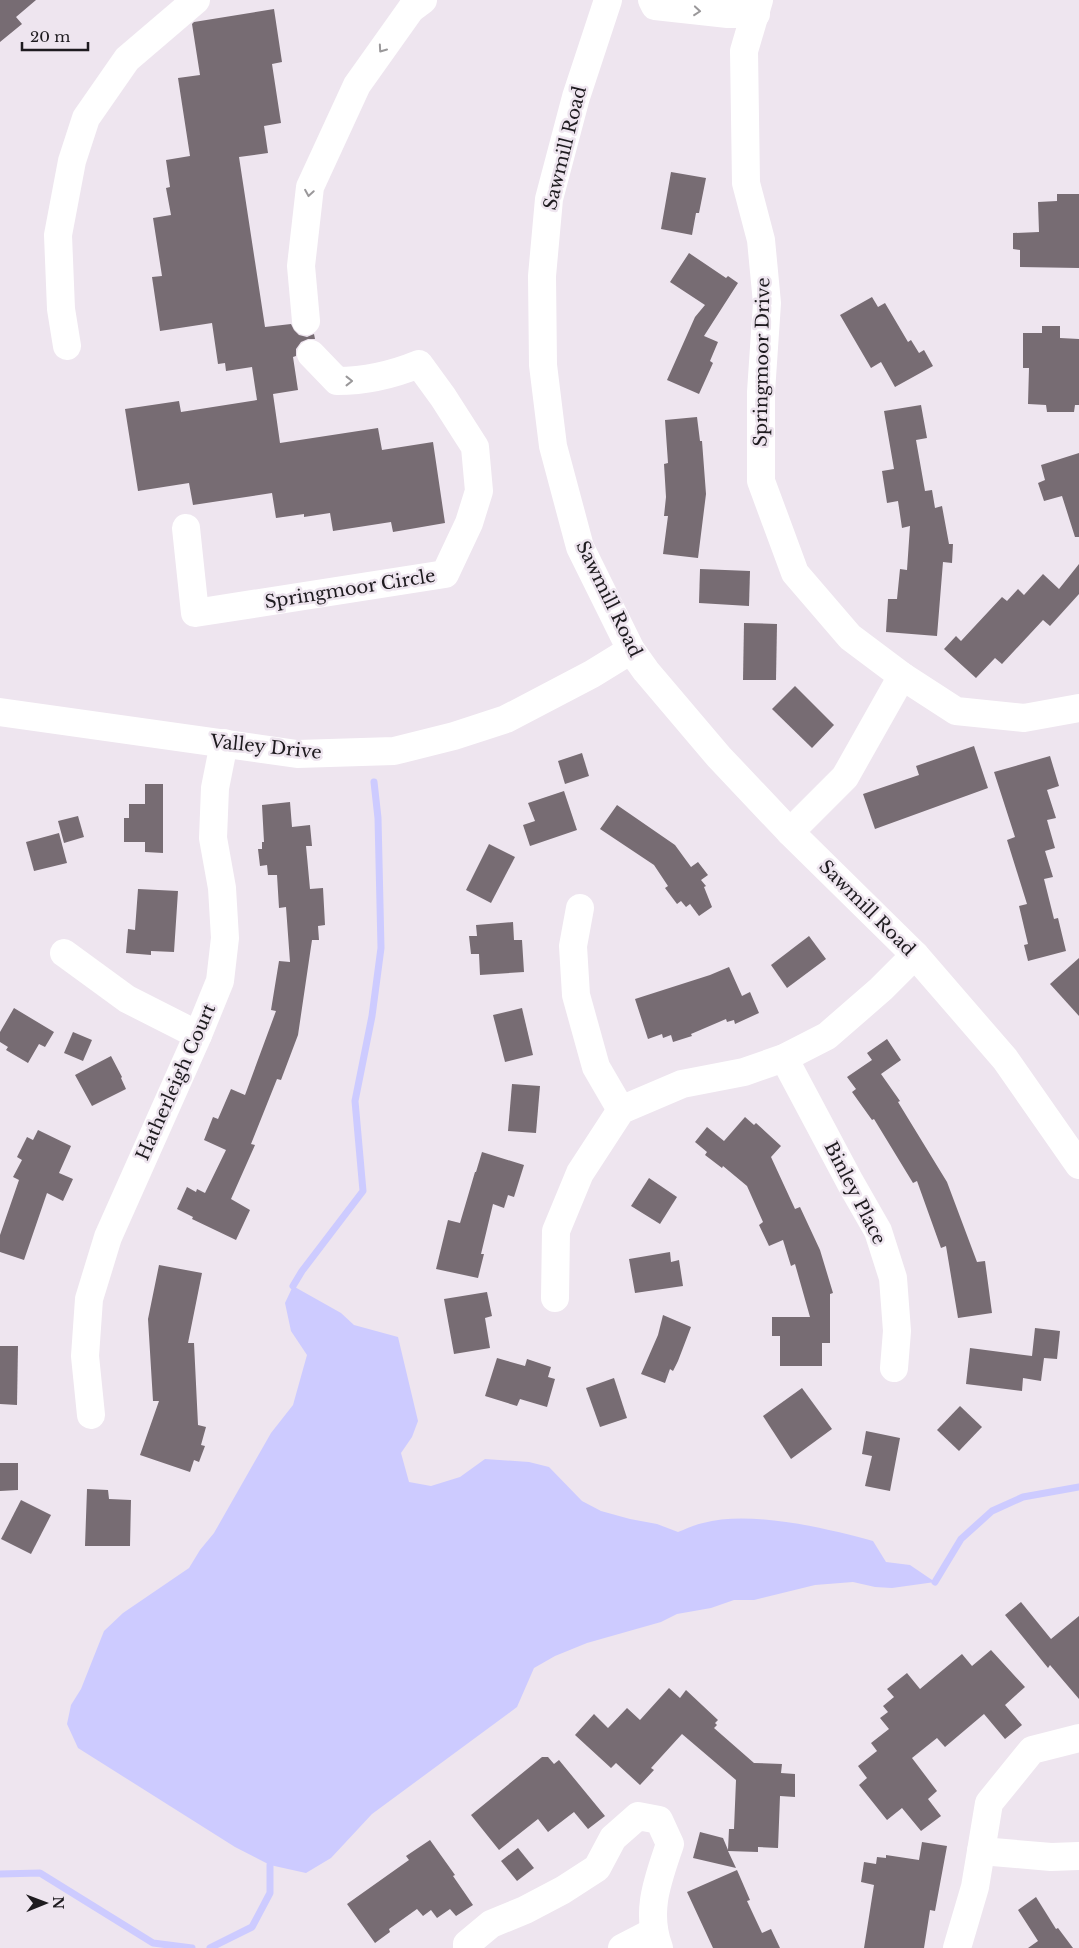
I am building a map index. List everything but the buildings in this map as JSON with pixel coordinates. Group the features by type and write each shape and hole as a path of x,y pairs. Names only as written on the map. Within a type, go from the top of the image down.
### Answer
{"street":[{"path":"67,346 61,309 58,235 72,161 86,118 127,59 196,0"},
{"name":"Sawmill Road","path":"608,0 576,97 549,199 542,276 543,365 553,446 580,548 631,650 646,671 719,757 790,832 915,955 1005,1059 1079,1165"},
{"path":"652,0 655,6 686,10 757,7"},
{"path":"306,321 301,266 310,187 357,85 410,3"},
{"name":"Springmoor Drive","path":"757,7 744,51 746,182 761,240 767,303 761,392 761,481 796,573 850,637 902,676 956,711 1024,718 1079,708"},
{"name":"Springmoor Circle","path":"186,528 195,613 445,574 469,523 479,491 475,447 419,364 391,375 360,381 338,381 311,354"},
{"name":"Valley Drive","path":"0,712 297,754 394,751 454,736 506,719 592,674 631,650"},
{"path":"790,832 845,777 902,676"},
{"name":"Hatherleigh Court","path":"92,1415 85,1356 89,1299 108,1237 220,981 225,938 222,888 213,838 214,788 224,743"},
{"path":"580,908 573,946 576,995 596,1067 621,1110"},
{"path":"64,953 126,999 198,1035"},
{"path":"555,1298 556,1230 580,1173 621,1110 682,1084 744,1072 784,1058 827,1036 880,990 915,955"},
{"name":"Binley Place","path":"784,1058 878,1231 893,1278 897,1331 894,1368"},
{"path":"958,1948 975,1887 989,1803 1032,1750 1079,1738"},
{"path":"467,1948 467,1944 491,1924 525,1910 563,1890 597,1868 613,1838 638,1816 659,1820 670,1844 654,1896 656,1940 622,1948"},
{"path":"981,1851 1050,1857 1079,1856"}],"water":[{"path":"293,1286 341,1313 354,1325 398,1337 418,1421 412,1437 401,1453 409,1482 431,1486 460,1477 485,1459 529,1462 549,1467 582,1501 601,1511 657,1524 678,1532 703,1523 743,1519 788,1522 811,1526 873,1541 886,1562 910,1565 935,1582 892,1588 875,1587 853,1582 815,1585 754,1600 734,1600 711,1608 677,1614 661,1622 587,1643 555,1656 534,1668 517,1707 372,1814 331,1858 306,1873 270,1865 235,1847 78,1748 67,1724 71,1705 81,1689 104,1631 123,1613 189,1568 200,1550 214,1533 271,1433 293,1405 307,1355 291,1331 285,1303"}],"waterway":[{"path":"293,1286 302,1271 363,1191 355,1101 372,1016 381,948 378,818 374,782"},
{"path":"935,1582 961,1539 992,1511 1023,1497 1079,1487"},
{"path":"210,1948 252,1927 270,1893 270,1865"},
{"path":"0,1874 40,1873 153,1943 192,1948"}]}
